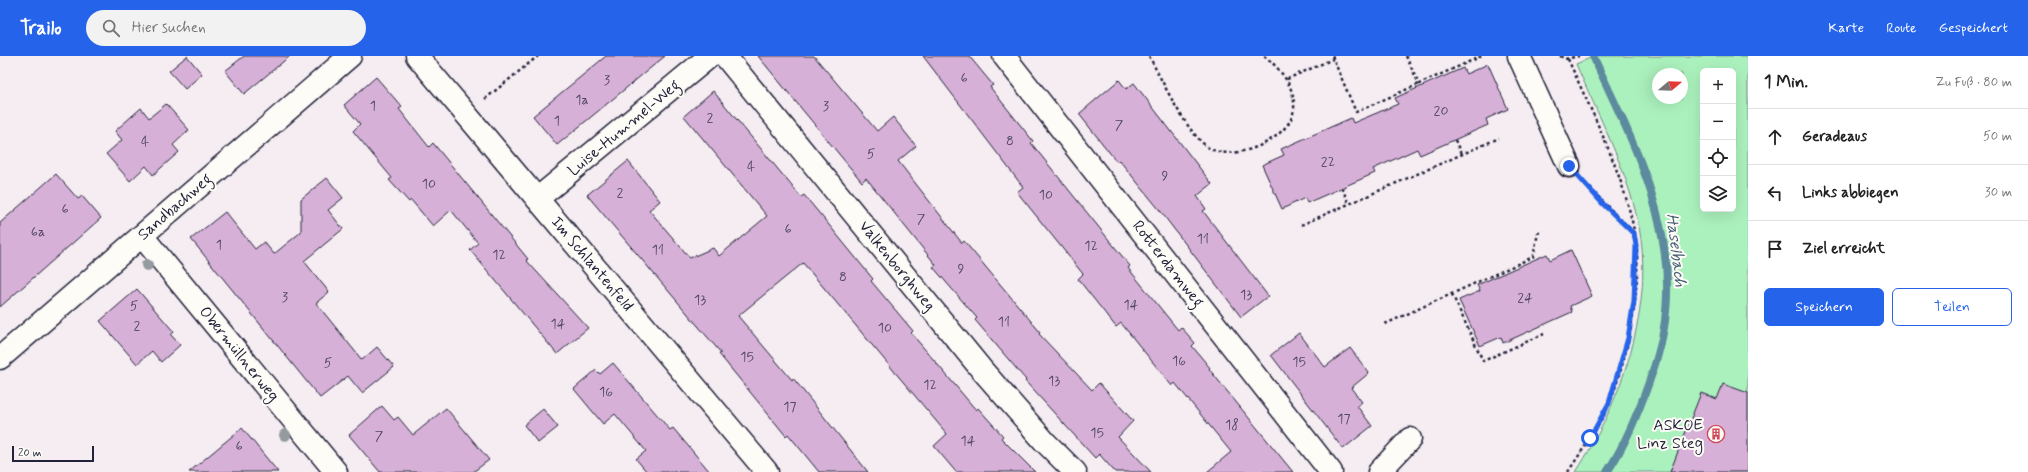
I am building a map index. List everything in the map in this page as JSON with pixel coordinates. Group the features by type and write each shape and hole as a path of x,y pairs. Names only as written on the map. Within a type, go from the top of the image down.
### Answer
{"street":[{"name":"Sandbachweg","path":"0,358 350,56"},
{"name":"Im Schlantenfeld","path":"417,56 767,472"},
{"name":"Luise-Hummel-Weg","path":"538,199 710,56"},
{"name":"Valkenborghweg","path":"725,56 982,370 1045,442 1074,472"},
{"name":"Rotterdamweg","path":"1004,56 1331,472"},
{"path":"1519,56 1569,166"},
{"name":"Obermüllnerweg","path":"142,236 336,472"},
{"path":"1379,472 1410,439"}],"path":[{"path":"481,102 538,56"},
{"path":"1149,56 1171,97 1196,136 1209,147 1222,154 1236,153 1258,146 1284,129 1292,118 1294,107 1292,93 1286,80 1274,63 1264,56"},
{"path":"1406,56 1419,84"},
{"path":"1286,80 1333,57 1356,112 1482,56"},
{"path":"1560,56 1568,59 1573,59 1579,56"},
{"path":"1568,59 1609,151 1627,206 1634,234 1636,256 1634,301 1628,338 1622,362 1609,403 1601,420 1568,472"},
{"path":"1301,225 1499,138"},
{"path":"1455,140 1461,154"},
{"path":"1569,166 1603,204 1634,234"},
{"path":"1342,188 1349,204"},
{"path":"1385,324 1533,257 1538,233 1542,231"},
{"path":"1452,294 1483,361 1544,334"}],"green space":[{"path":"1595,56 1748,56 1748,472 1576,472 1607,415 1620,384 1631,352 1638,320 1642,287 1642,254 1638,222 1626,181 1611,142 1576,64"}],"building":[{"path":"187,56 202,74 185,89 169,71"},
{"path":"244,56 290,56 244,94 225,71"},
{"path":"606,56 665,56 557,145 533,116"},
{"path":"758,56 814,56 877,131 893,117 916,146 898,161 962,243 964,241 1040,332 1039,334 1092,390 1099,383 1133,421 1118,437 1151,472 1115,472 1099,454 1095,458 1025,381 1026,380 975,320 977,318 933,267 936,265 866,178 862,182"},
{"path":"923,56 969,56 993,85 990,87 1033,141 1031,143 1130,266 1128,268 1178,330 1181,327 1195,343 1192,346 1210,368 1209,369 1293,472 1207,472 1231,452 1175,383 1172,386 1121,323 1116,327 1078,279 1083,274 1017,192 1023,187"},
{"path":"1488,64 1508,109 1486,119 1488,125 1420,155 1417,149 1373,169 1375,173 1307,203 1305,198 1282,209 1262,165 1284,155 1281,149 1351,118 1353,123 1398,104 1395,98 1463,68 1466,74"},
{"path":"376,77 402,107 399,109 429,147 433,143 528,259 526,260 588,328 557,354 470,250 478,243 451,210 433,226 411,200 409,202 389,180 392,178 353,131 360,124 344,105"},
{"path":"1119,80 1126,89 1134,83 1212,184 1197,196 1206,209 1203,211 1268,296 1241,317 1158,208 1119,160 1117,162 1079,114"},
{"path":"713,91 801,197 804,195 829,225 873,279 871,281 913,331 911,333 976,410 978,408 1003,436 1001,438 1035,472 956,472 934,446 947,434 803,263 738,316 792,380 793,378 868,472 819,472 788,434 786,436 719,354 721,353 587,195 628,161 660,201 649,210 690,258 713,248 719,256 767,216 684,116"},
{"path":"166,104 189,130 173,145 179,152 153,175 146,166 130,181 106,154 122,140 115,131 141,108 149,118"},
{"path":"56,174 78,199 82,196 101,218 0,307 0,223"},
{"path":"327,178 343,198 328,210 343,229 304,261 329,292 316,303 362,360 377,347 394,367 362,393 348,376 320,398 191,239 225,212 255,249 264,242 274,254 301,232 301,199"},
{"path":"1571,250 1592,296 1570,306 1572,312 1503,343 1501,337 1480,346 1459,300 1480,291 1477,285 1547,254 1550,260"},
{"path":"137,289 174,332 171,335 180,345 161,362 152,351 137,364 100,321"},
{"path":"1299,333 1325,367 1350,348 1369,373 1351,388 1362,402 1357,406 1372,426 1343,449 1271,355"},
{"path":"613,363 670,430 673,428 710,472 647,472 636,459 646,451 615,414 603,424 574,389 596,370 600,374"},
{"name":"ASKOE Linz Steg","path":"1723,384 1748,393 1748,472 1670,472 1701,393 1717,399"},
{"path":"382,406 394,420 398,417 413,435 446,408 489,460 473,472 380,472 349,435"},
{"path":"543,409 558,427 538,443 524,425"},
{"path":"242,428 278,472 189,472"}],"waterway":[{"name":"Haselbach","path":"1593,56 1635,148 1647,179 1657,211 1664,244 1667,277 1665,322 1655,365 1632,425 1623,445 1607,472"}],"place":[{"name":"ASKOE Linz Steg","path":"1716,434"}],"route":[{"path":"1569,166 1603,204 1634,234 1636,245 1634,301 1628,338 1609,403 1590,438"}]}
